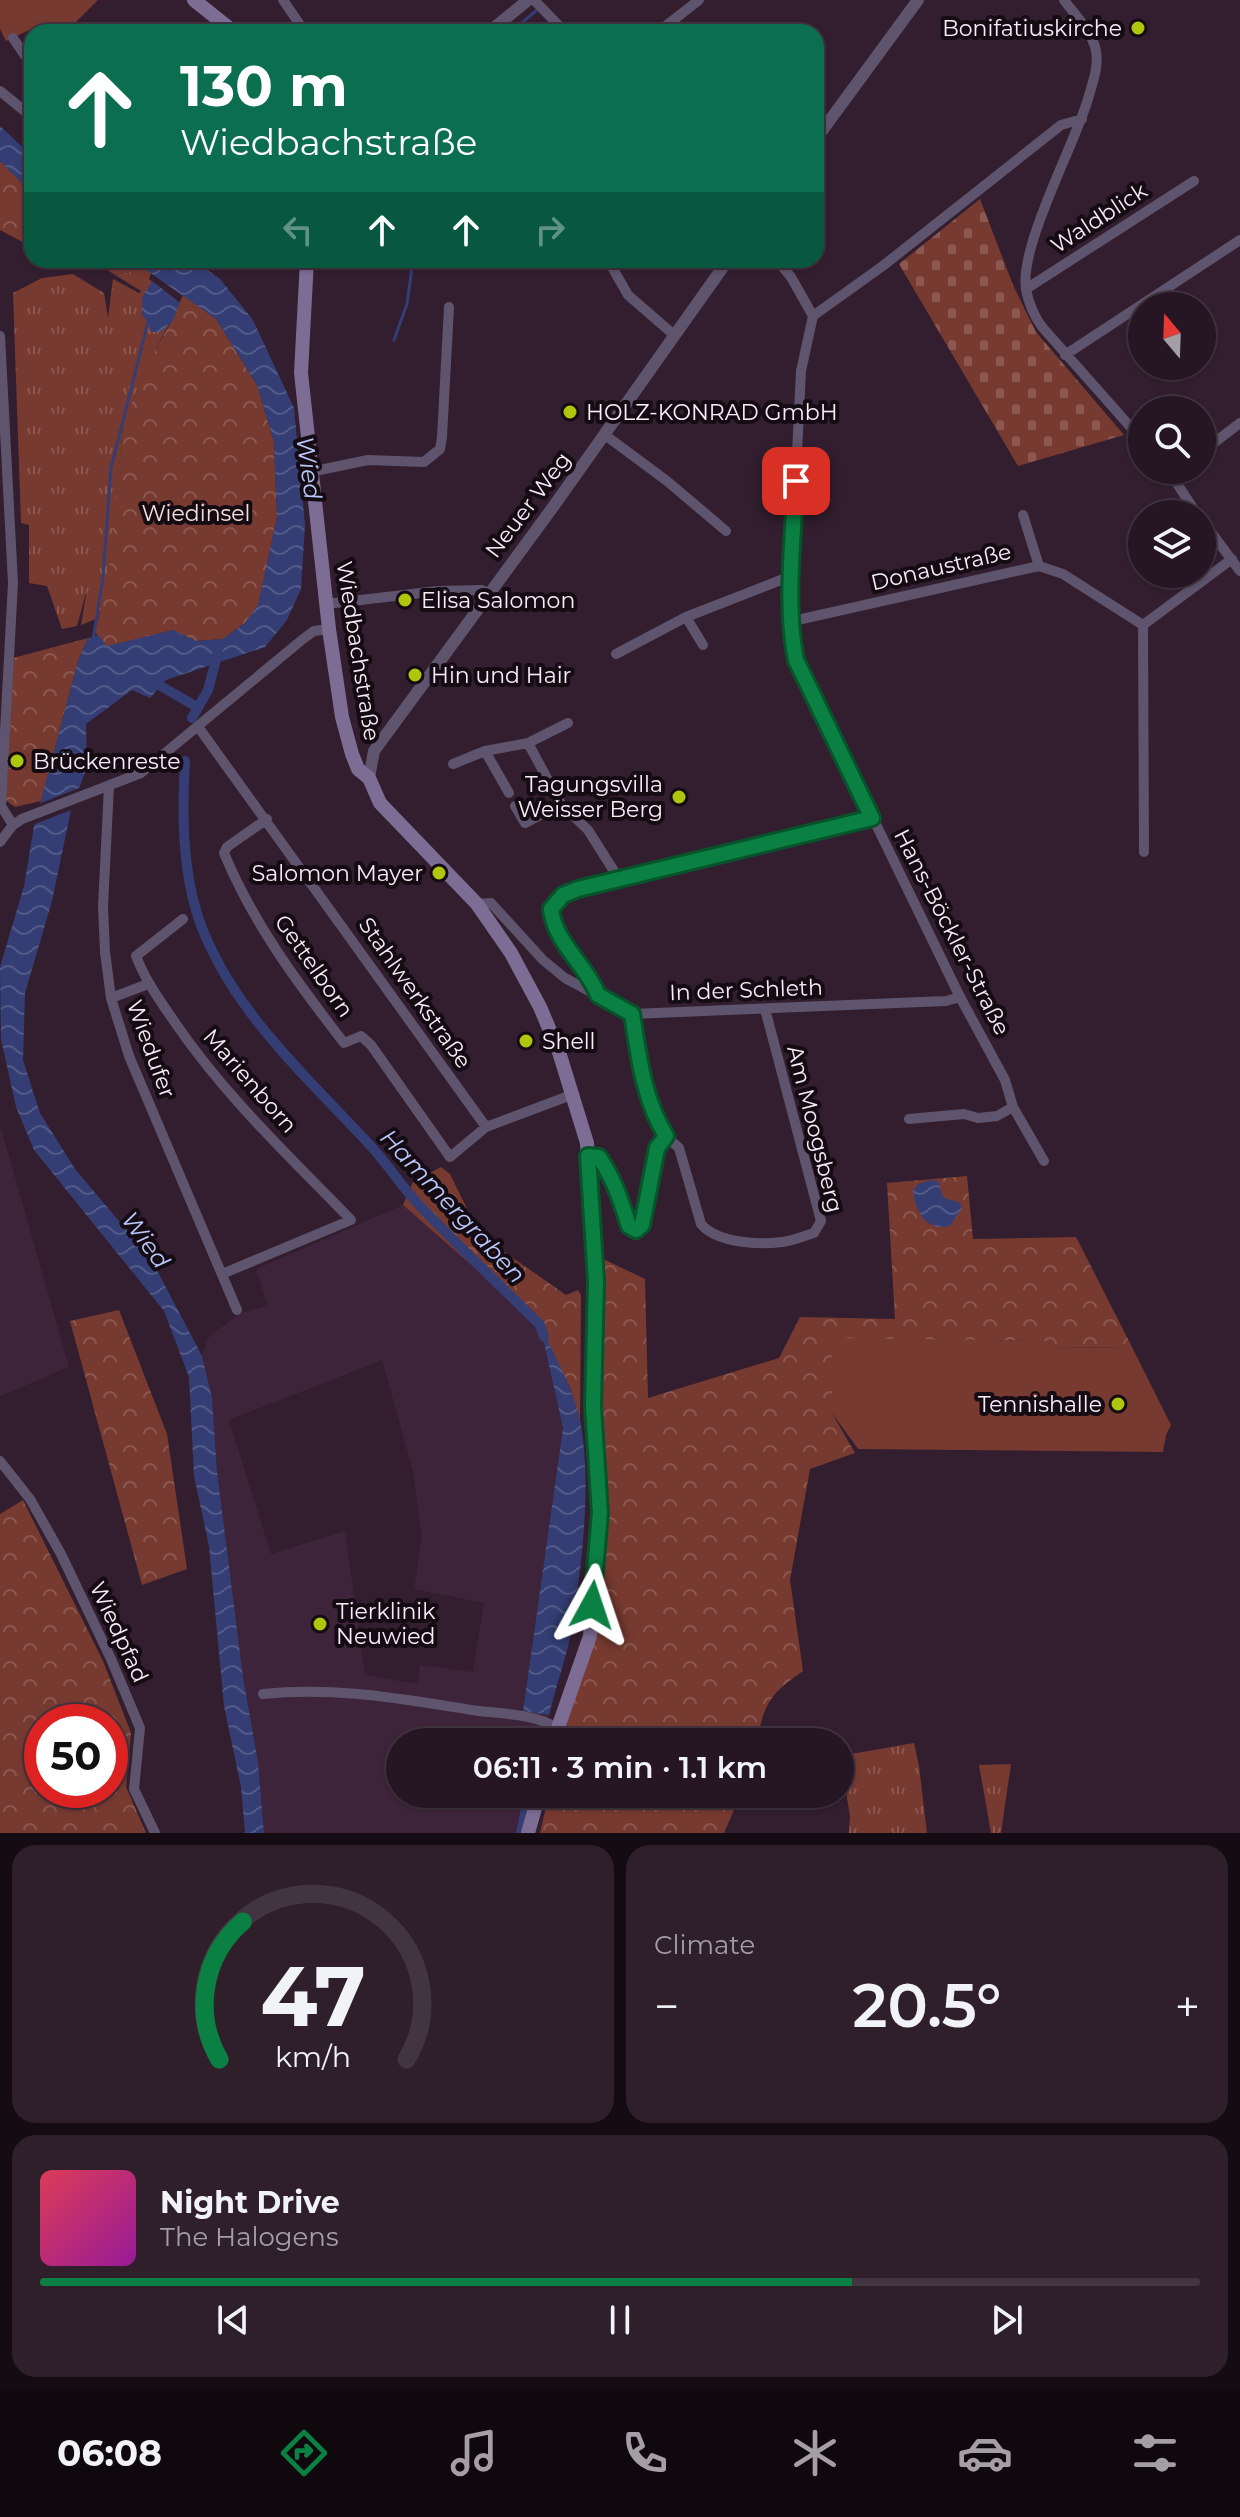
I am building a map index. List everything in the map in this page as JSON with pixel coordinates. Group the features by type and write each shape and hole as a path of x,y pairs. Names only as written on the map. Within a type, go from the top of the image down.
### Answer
{"main road":[{"path":"194,0 224,24"},
{"name":"Wiedbachstraße","path":"307,268 301,373 329,629 347,737 358,769 369,778 380,803 477,904 511,953 540,1007 574,1094 588,1156 596,1282 593,1407 600,1513 590,1636 557,1728"},
{"path":"528,1833 535,1808"}],"street":[{"path":"283,0 300,24"},
{"path":"668,24 699,0"},
{"path":"824,128 918,0"},
{"path":"1064,0 1092,39 1097,64 1082,119 1028,256 1026,289 1036,319 1128,425"},
{"path":"500,24 533,1 557,24"},
{"path":"13,38 24,54"},
{"path":"0,91 24,110"},
{"path":"784,268 813,316 884,265 1061,125 1082,119"},
{"name":"Waldblick","path":"1026,289 1194,181"},
{"path":"1065,355 1240,240"},
{"path":"613,268 628,295 674,335"},
{"name":"Neuer Weg","path":"369,778 374,751 605,435 722,268"},
{"path":"310,472 368,460 424,462 440,449 449,307"},
{"name":"Hans-Böckler-Straße","path":"813,316 801,371 791,576 792,643 796,660 960,997 1005,1080 1013,1107 1044,1161"},
{"path":"1,339 13,583 1,758 1,806 13,825"},
{"path":"1216,441 1240,423"},
{"path":"605,435 667,481 726,531"},
{"path":"1023,515 1039,566"},
{"path":"1216,538 1240,571"},
{"path":"1144,852 1143,625 1232,559"},
{"name":"Donaustraße","path":"793,621 1039,566 1063,574 1143,625"},
{"path":"616,654 686,617 791,576"},
{"path":"326,604 438,591 482,590 487,593"},
{"path":"686,617 703,645"},
{"path":"0,842 13,825 32,815 141,773 303,639 314,631 329,629"},
{"path":"453,764 485,751 528,743 568,723"},
{"name":"Stahlwerkstraße","path":"199,728 486,1127"},
{"path":"528,743 561,804 588,830 619,879"},
{"path":"485,751 509,793"},
{"name":"Wiedufer","path":"109,786 103,906 111,998 129,1056 237,1310"},
{"path":"525,823 561,804"},
{"path":"515,806 532,836"},
{"path":"598,995 568,951 552,918 551,909 563,895 675,864 872,818"},
{"name":"Gettelborn","path":"267,819 227,847 224,853 241,893 286,968 344,1043 361,1036 371,1045 450,1157 486,1127"},
{"path":"477,904 491,903 543,960 565,978 632,1014"},
{"name":"Marienborn","path":"183,919 136,956 148,984 202,1062 236,1102 351,1220 222,1274"},
{"path":"111,998 148,984"},
{"name":"In der Schleth","path":"632,1014 946,1001 960,997"},
{"name":"Am Moogsberg","path":"632,1014 645,1091 652,1112 666,1136 679,1148 701,1224 708,1233 754,1243 784,1242 814,1233 821,1221 765,1009"},
{"path":"486,1127 574,1094"},
{"path":"909,1119 964,1114 978,1118 997,1116 1013,1107"},
{"path":"588,1156 599,1157 607,1168 616,1184 629,1226 636,1230 642,1225 657,1148 666,1136"},
{"name":"Wiedpfad","path":"0,1461 30,1499 45,1527 111,1659 140,1728 133,1782 139,1803 155,1833"},
{"path":"263,1694 348,1692 517,1716 548,1722 551,1728"}],"shaded area":[{"path":"0,1124 69,1367 0,1396"},
{"path":"403,1205 540,1325 563,1428 523,1711 549,1715 549,1728 386,1728 386,1808 529,1808 523,1833 264,1833 258,1762 243,1677 217,1471 212,1398 202,1356 208,1338 240,1313 268,1306 256,1269","holes":["382,1360 413,1471 422,1537 414,1589 484,1603 473,1672 420,1665 417,1684 365,1675 345,1531 271,1554 229,1420"]}],"green space":[{"path":"0,0 98,0 74,24 24,24 24,32 6,41 0,29"},
{"path":"0,161 24,185 24,243 0,230"},
{"path":"980,199 1013,285 1036,332 1124,435 1018,466 899,264"},
{"path":"104,268 145,268 152,272 141,278 129,272 115,275"},
{"path":"151,273 149,279 180,303 147,366 123,424 114,523 165,542 100,611 98,618 81,625 87,589 77,626 62,629 47,586 29,583 29,525 21,523 13,293 42,278 73,274 104,293 108,318 113,279 139,293 141,291 115,275"},
{"name":"Wiedinsel","path":"183,295 216,319 257,385 274,442 277,517 258,606 245,623 223,639 196,641 173,630 107,647 95,632 108,579 123,424 147,365"},
{"path":"88,638 78,661 41,801 15,807 5,800 8,769 26,771 28,752 9,744 13,658"},
{"path":"9,744 28,752 26,772 8,769"},
{"path":"441,1167 450,1174 480,1235 566,1295 578,1290 581,1295 580,1421 571,1390 540,1325 403,1205 413,1182"},
{"path":"967,1176 973,1239 1076,1237 1132,1347 1050,1348 1049,1341 832,1339 832,1413 855,1453 810,1469 790,1580 803,1671 770,1700 760,1728 565,1728 596,1637 606,1513 601,1408 601,1258 645,1279 648,1398 779,1358 800,1317 895,1319 887,1183"},
{"path":"119,1310 167,1434 187,1569 142,1585 70,1321"},
{"path":"832,1338 1049,1341 1050,1348 1132,1347 1171,1425 1163,1452 858,1449 832,1413"},
{"path":"23,1500 103,1661 120,1704 24,1704 24,1808 128,1808 128,1792 146,1833 0,1833 0,1514"},
{"path":"128,1725 131,1733 128,1765"},
{"path":"914,1743 927,1833 849,1833 849,1808 854,1808 854,1754"},
{"path":"1011,1764 1001,1833 991,1833 979,1765"},
{"path":"546,1808 735,1808 724,1833 540,1833"}],"water":[{"path":"0,126 24,148 24,185 0,161"},
{"path":"143,268 204,268 220,279 253,320 294,408 305,525 301,589 287,620 265,647 166,680 150,698 132,690 86,724 87,767 71,810 52,901 25,993 23,1060 40,1113 75,1169 151,1259 202,1356 212,1398 217,1471 243,1677 258,1762 264,1833 245,1833 241,1787 224,1706 209,1546 194,1476 189,1377 164,1311 34,1150 16,1107 1,1039 0,967 24,886 34,826 78,661 88,638 98,635 107,646 173,630 196,641 223,639 245,623 258,605 277,517 274,442 257,385 216,319"},
{"path":"152,281 180,303 172,322 159,333 150,331 149,323 142,315 142,298"},
{"path":"932,1180 939,1182 945,1198 960,1203 962,1208 950,1226 928,1223 916,1205 913,1190 918,1184"},
{"name":"Hammergraben","path":"540,1325 577,1408 585,1470 584,1524 576,1603 549,1715 523,1711 563,1428"}],"pier":[{"path":"84,786 76,808 30,826 36,805"}],"waterway":[{"path":"520,24 537,10"},
{"path":"394,340 407,304 412,268"},
{"name":"Wied","path":"93,640 103,577 111,468 149,318"},
{"name":"Hammergraben","path":"192,718 208,690 218,652"},
{"path":"152,681 197,707"},
{"name":"Hammergraben","path":"185,761 184,820 189,879 198,917 229,981 249,1011 295,1066 376,1151 419,1205 540,1325 544,1337"},
{"name":"Hammergraben","path":"521,1833 526,1808"}],"place":[{"name":"Bonifatiuskirche","path":"1138,28"},
{"name":"HOLZ-KONRAD GmbH","path":"570,412"},
{"name":"Elisa Salomon","path":"405,600"},
{"name":"Hin und Hair","path":"415,675"},
{"name":"Brückenreste","path":"17,761"},
{"name":"Tagungsvilla Weisser Berg","path":"679,797"},
{"name":"Salomon Mayer","path":"439,873"},
{"name":"Shell","path":"526,1041"},
{"name":"Tennishalle","path":"1118,1404"},
{"name":"Tierklinik Neuwied","path":"320,1624"}],"route":[{"path":"592,1605 600,1513 593,1407 596,1282 588,1156 599,1157 607,1168 616,1184 629,1226 636,1230 642,1225 657,1148 666,1136 652,1112 645,1091 632,1014 598,995 568,951 552,918 551,909 563,895 578,889 872,818 796,660 792,643 791,576 796,481"}]}
